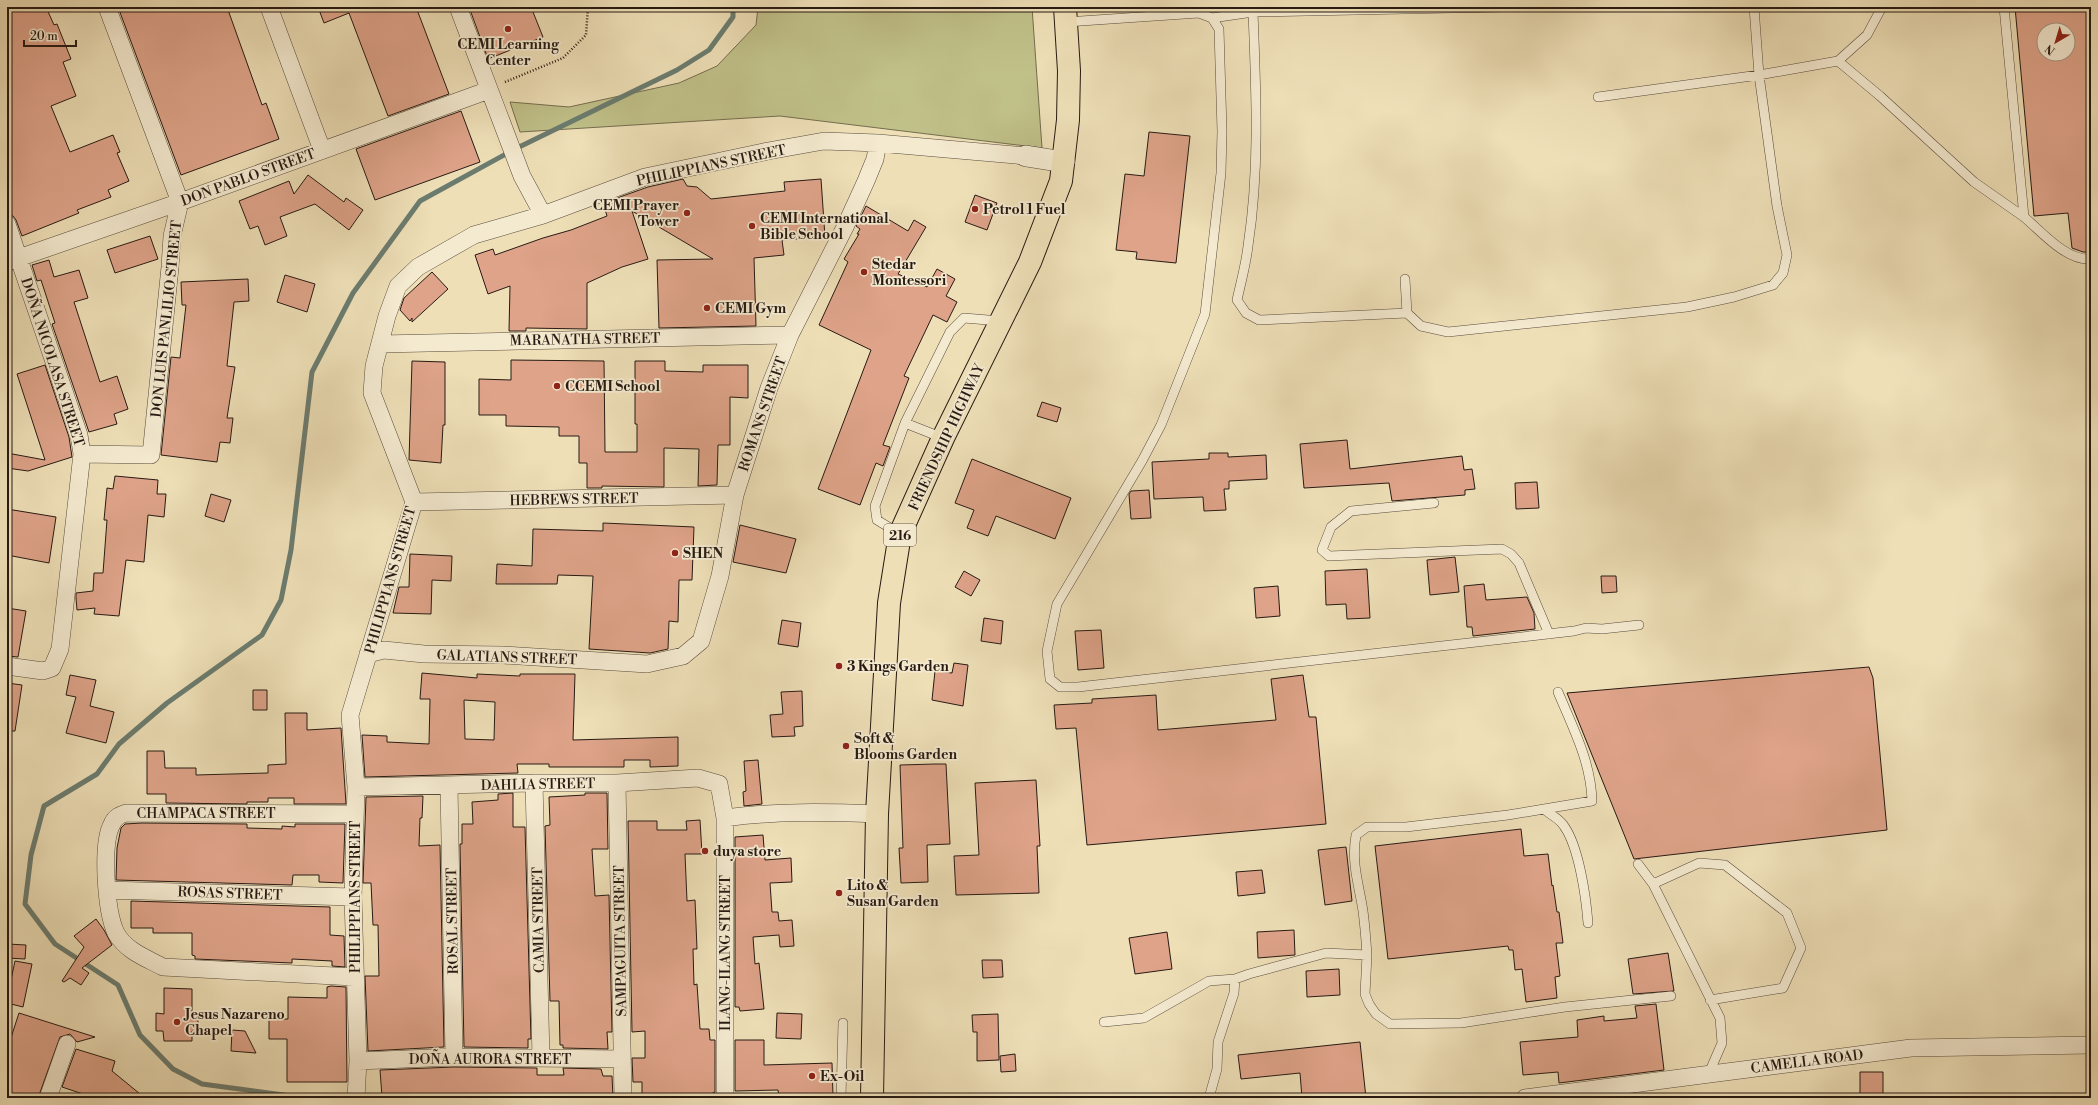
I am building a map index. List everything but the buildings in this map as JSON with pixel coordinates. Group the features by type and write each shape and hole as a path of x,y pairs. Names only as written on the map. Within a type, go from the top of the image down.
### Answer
{"main road":[{"name":"FRIENDSHIP HIGHWAY","path":"872,1098 878,814 889,603 900,534 943,438 1030,262 1061,181 1068,120 1069,71 1065,15"}],"street":[{"name":"DON LUIS PANLILIO STREET","path":"82,454 151,455 172,236 180,202 107,7"},
{"path":"269,7 322,150"},
{"path":"458,7 522,176 543,215"},
{"name":"DON PABLO STREET","path":"13,260 180,202 489,90"},
{"name":"PHILIPPIANS STREET","path":"356,1098 358,1061 354,977 353,897 356,788 350,715 414,502 372,393 374,366 381,344 387,316 398,286 418,267 474,234 543,215 653,175 824,141 878,143 1026,156 1064,162"},
{"name":"ROMANS STREET","path":"647,664 683,656 701,641 720,576 735,496 769,388 790,335 845,227 875,159 878,143"},
{"name":"DOÑA NICOLASA STREET","path":"7,224 13,260 79,435 82,454 60,649 52,668 43,671 7,666"},
{"name":"MARANATHA STREET","path":"381,344 790,335"},
{"name":"HEBREWS STREET","path":"414,502 735,496"},
{"name":"GALATIANS STREET","path":"368,654 384,650 424,654 503,655 647,664"},
{"name":"DAHLIA STREET","path":"356,788 534,783 617,784 698,778 719,784"},
{"name":"CAMIA STREET","path":"534,783 541,1057"},
{"name":"SAMPAGUITA STREET","path":"617,784 624,1098"},
{"name":"ILANG-ILANG STREET","path":"719,784 725,818 725,1098"},
{"name":"ROSAL STREET","path":"450,786 454,1057"},
{"name":"CHAMPACA STREET","path":"354,977 163,967 138,954 126,946 117,934 110,917 107,890 107,840 112,824 117,817 126,812 355,814"},
{"path":"725,818 761,813 830,812 878,814"},
{"name":"ROSAS STREET","path":"107,890 353,897"},
{"path":"48,1098 67,1044"},
{"name":"CAMELLA ROAD","path":"1525,1098 1911,1048 2091,1046"},
{"name":"DOÑA AURORA STREET","path":"358,1061 454,1057 622,1059"}],"lane":[{"path":"1130,7 1131,17"},
{"path":"1212,18 1236,11 1253,12 1502,7"},
{"path":"1405,279 1407,313 1421,326 1448,332 1687,307 1734,297 1773,286 1783,273 1787,255 1777,206 1759,75 1754,7"},
{"path":"1598,97 1759,75 1838,62 1867,35 1882,7"},
{"path":"2004,7 2024,217"},
{"path":"1253,12 1257,114 1256,173 1248,246 1237,300 1246,313 1259,320 1407,313"},
{"path":"1065,15 1131,17 1199,13 1212,18 1219,29 1222,132 1221,173 1205,314 1161,425 1142,461 1057,604 1047,651 1050,679 1060,687 1078,687 1574,632 1586,628 1602,629 1639,625"},
{"path":"1838,62 1880,96 1974,182 2024,217 2066,252 2082,260 2091,259"},
{"path":"900,534 877,520 875,506 905,424 950,332 964,318 1002,321"},
{"path":"905,424 943,438"},
{"path":"1434,504 1351,510 1331,527 1322,550 1329,556 1502,549 1511,554 1519,563 1549,634"},
{"path":"1558,692 1588,764 1592,801 1545,810 1530,810 1508,816 1406,827 1367,827 1356,835 1353,852 1355,874 1363,911 1367,955 1365,994 1368,1004 1376,1014 1390,1024 1461,1023 1565,1007 1671,996"},
{"path":"1545,810 1563,824 1570,836 1587,903 1588,923"},
{"path":"1653,884 1699,863 1725,865 1787,913 1801,948 1783,988 1710,1000"},
{"path":"1638,864 1653,884 1720,1018 1722,1043 1709,1073"},
{"path":"1104,1022 1144,1018 1209,981 1235,980 1249,974 1326,953 1367,955"},
{"path":"1209,1098 1217,1068 1218,1042 1234,993 1235,980"},
{"path":"841,1098 843,1023"}],"path":[{"path":"489,90 519,75 563,58 586,35 588,7"}],"green space":[{"path":"758,7 1032,7 1042,148 780,116 520,132 510,102 569,107 679,83 717,66 756,25"}],"waterway":[{"path":"306,1098 202,1084 173,1069 140,1035 118,985 55,944 25,904 31,855 44,806 97,774 119,744 167,703 262,635 281,600 291,550 312,372 353,293 420,201 515,149 677,70 709,50 733,17 733,7"}],"place":[{"name":"CEMI Learning Center","path":"508,29"},
{"name":"Petrol 1 Fuel","path":"975,209"},
{"name":"CEMI Prayer Tower","path":"687,213"},
{"name":"CEMI International Bible School","path":"752,226"},
{"name":"Stedar Montessori","path":"864,272"},
{"name":"CEMI Gym","path":"707,308"},
{"name":"CCEMI School","path":"557,386"},
{"name":"SHEN","path":"675,553"},
{"name":"3 Kings Garden","path":"839,666"},
{"name":"Soft & Blooms Garden","path":"846,746"},
{"name":"duya store","path":"705,851"},
{"name":"Lito & Susan Garden","path":"839,893"},
{"name":"Jesus Nazareno Chapel","path":"177,1022"},
{"name":"Ex-Oil","path":"812,1076"}]}
